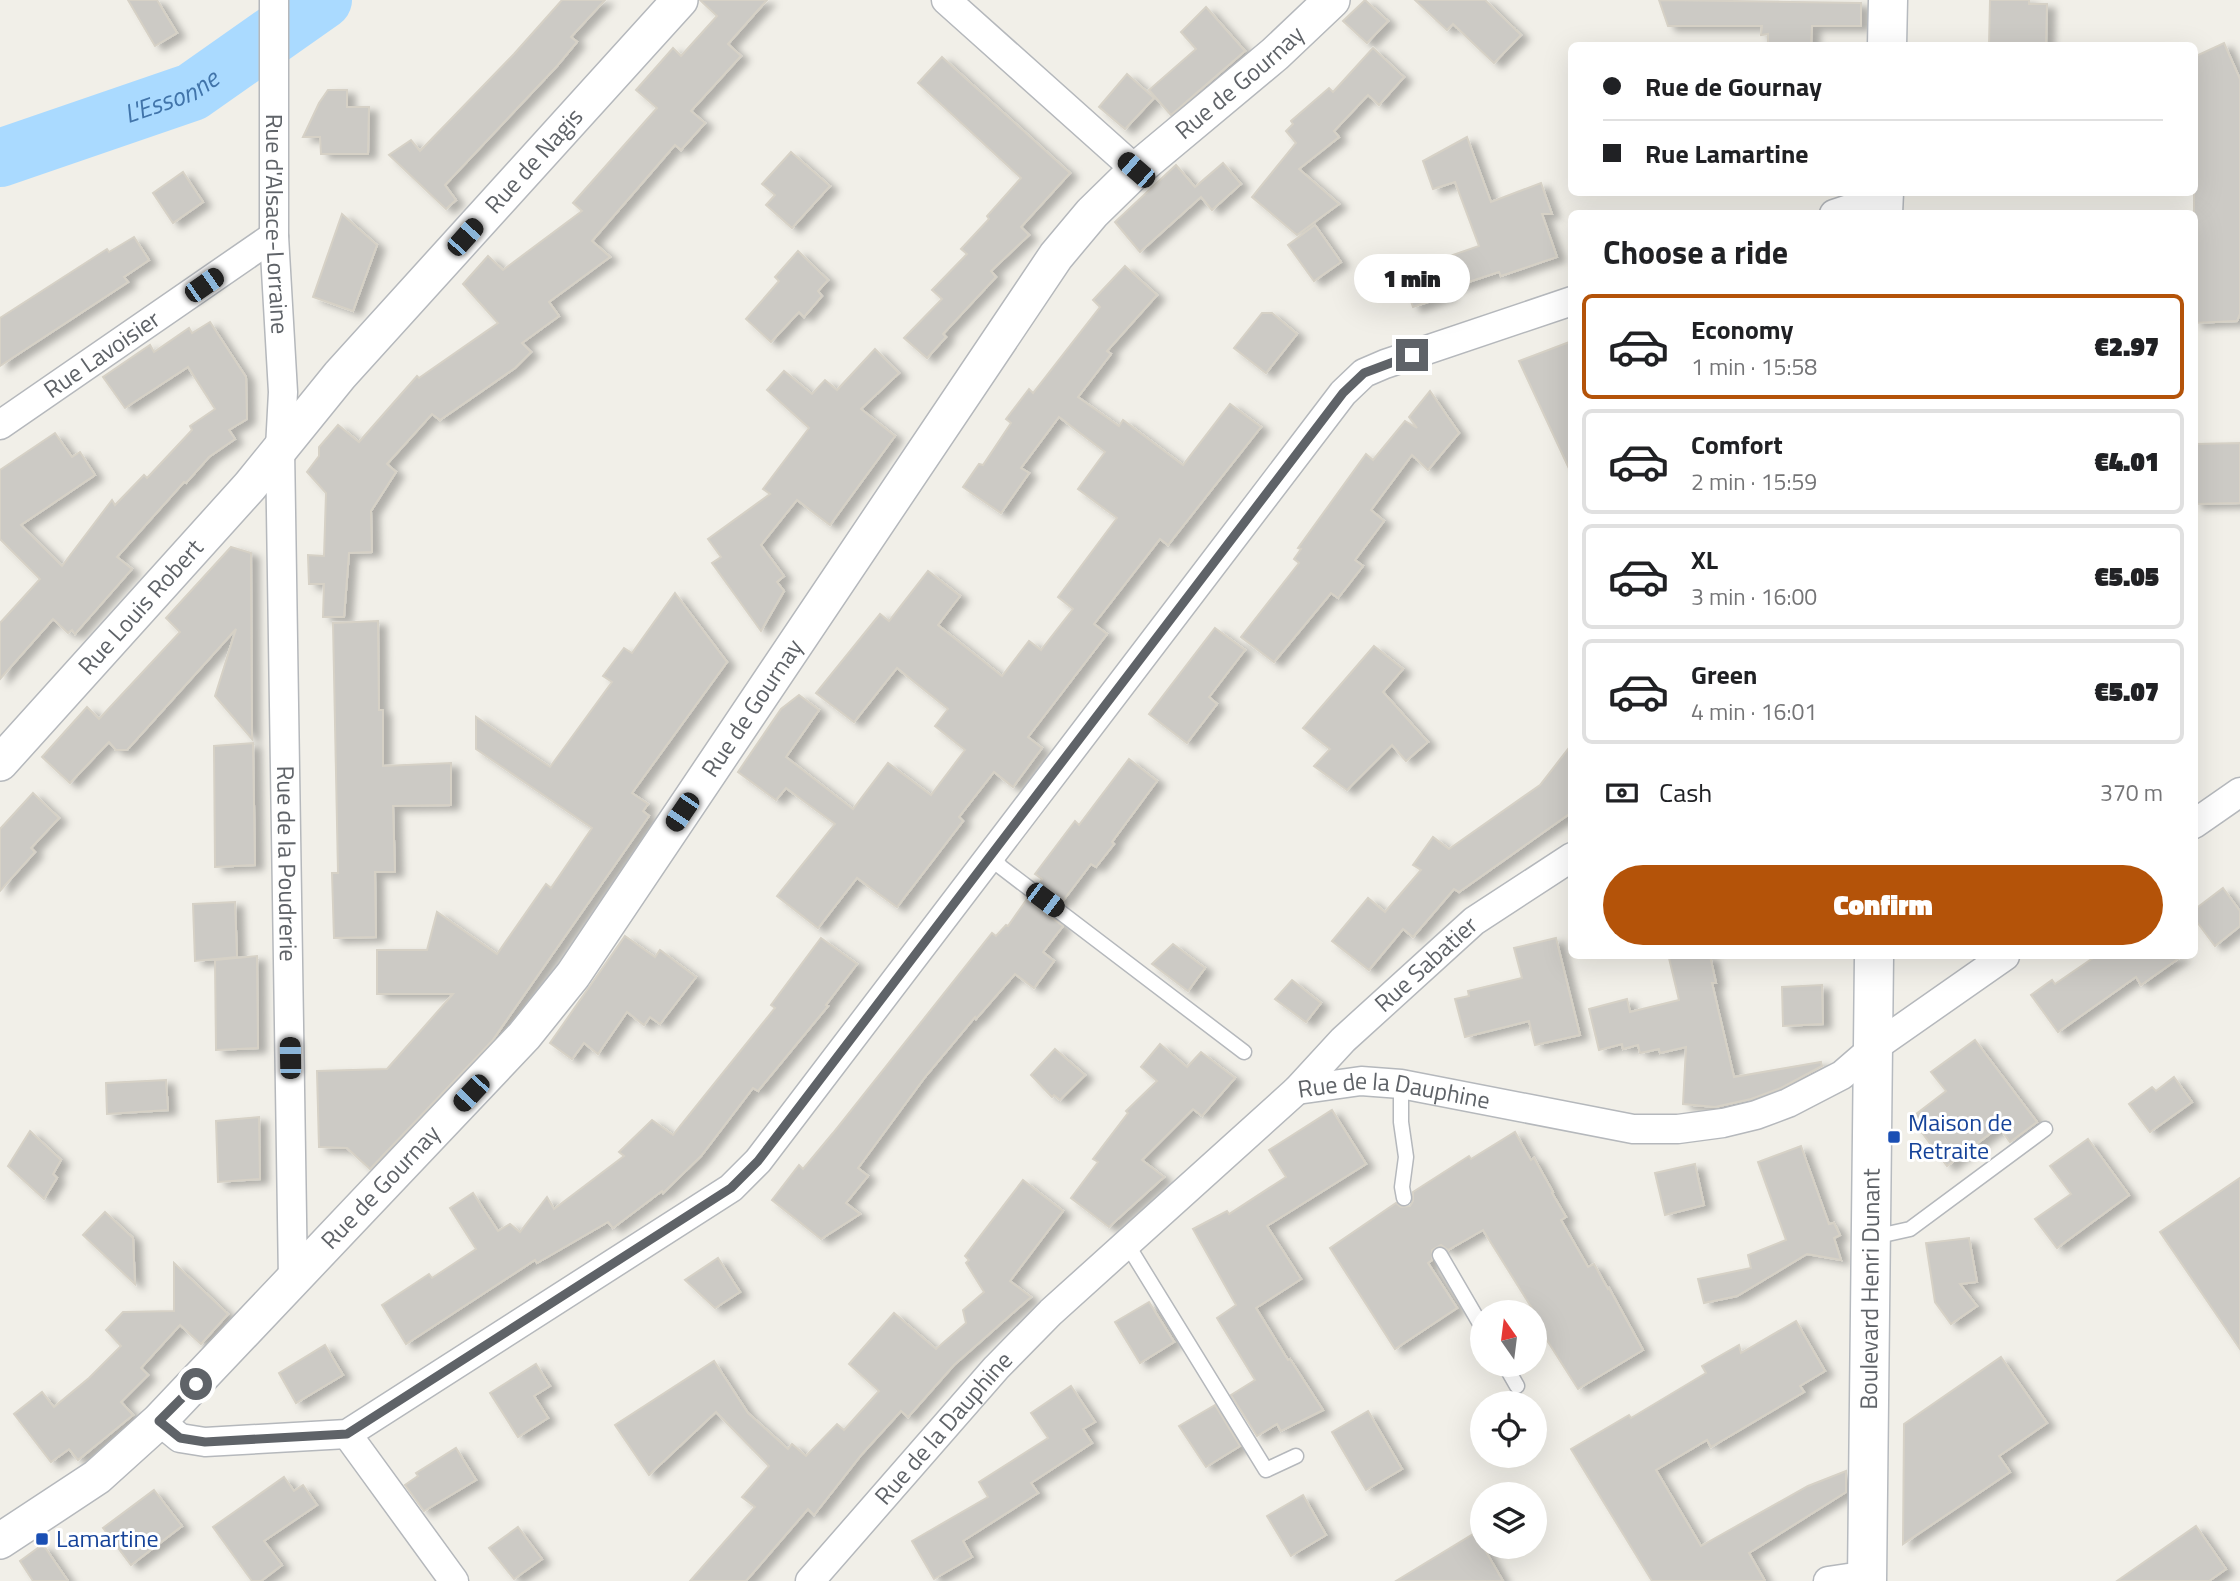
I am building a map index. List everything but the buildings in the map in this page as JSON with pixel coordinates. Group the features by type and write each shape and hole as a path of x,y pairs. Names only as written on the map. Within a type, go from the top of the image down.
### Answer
{"main road":[{"path":"1887,42 1888,0"},
{"name":"Boulevard Henri Dunant","path":"1867,1580 1874,959"}],"street":[{"name":"Rue d'Alsace-Lorraine","path":"274,0 275,236 282,392 280,448"},
{"name":"Rue de Nagis","path":"280,448 340,375 680,0"},
{"path":"946,0 1136,170"},
{"name":"Rue de Gournay","path":"0,1541 97,1477 159,1421 524,1037 573,975 1056,256 1092,213 1136,170 1275,54 1332,0"},
{"path":"1846,210 1884,204"},
{"name":"Rue Lavoisier","path":"0,425 275,236"},
{"path":"159,1421 180,1438 205,1442 347,1434 731,1188 758,1161 1343,393 1364,373 1385,364 1568,302"},
{"name":"Rue Louis Robert","path":"0,763 250,485 280,448"},
{"name":"Rue de la Poudrerie","path":"280,448 293,1281"},
{"path":"2198,821 2240,792"},
{"name":"Rue Sabatier","path":"1297,1090 1343,1040 1474,921 1568,860"},
{"name":"Rue de la Dauphine","path":"810,1581 996,1368 1051,1312 1297,1090 1361,1081 1401,1084 1633,1129 1678,1129 1723,1123 1788,1103 1842,1075 1872,1049 2001,959"},
{"path":"347,1434 454,1581"},
{"path":"1828,1581 1848,1578 1867,1580"}],"lane":[{"path":"991,855 1001,867 1244,1052"},
{"path":"1401,1084 1401,1122 1406,1157 1402,1186 1404,1198"},
{"path":"1870,1238 1910,1228 2045,1129"},
{"path":"1127,1244 1266,1470 1296,1455"},
{"path":"1440,1255 1470,1306"},
{"path":"1512,1377 1517,1386"}],"waterway":[{"name":"L'Essonne","path":"0,158 192,92 323,0"}],"place":[{"name":"Maison de Retraite","path":"1894,1137"},
{"name":"Lamartine","path":"42,1539"}],"route":[{"path":"196,1384 159,1421 180,1438 205,1442 347,1434 731,1188 758,1161 1343,393 1364,373 1412,355"}]}
